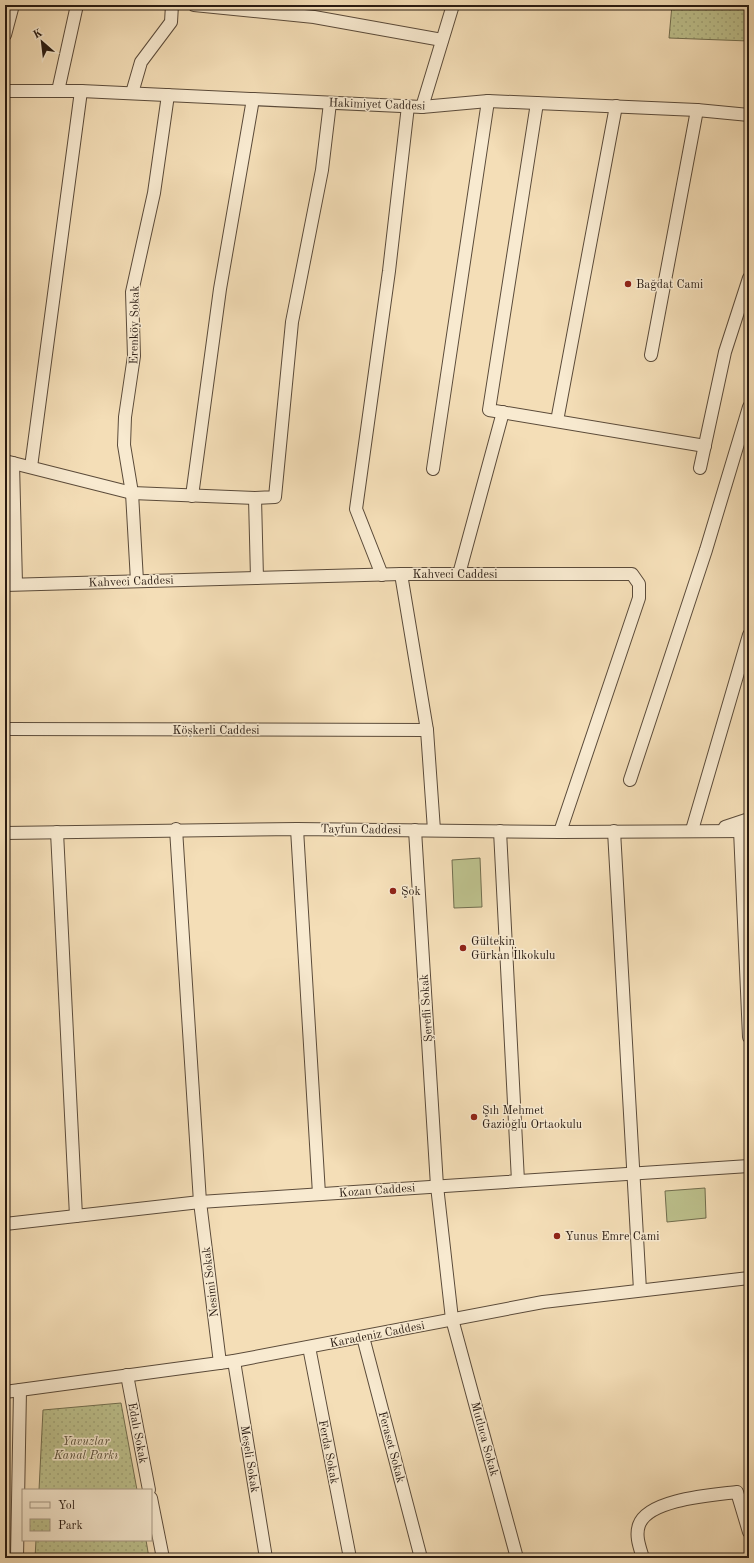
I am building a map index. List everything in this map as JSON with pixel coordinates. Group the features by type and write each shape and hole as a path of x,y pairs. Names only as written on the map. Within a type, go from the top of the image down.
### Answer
{"street":[{"path":"5,35 13,5"},
{"path":"58,91 77,5"},
{"path":"132,93 141,62 171,22 172,5"},
{"path":"194,5 314,17 442,40"},
{"path":"422,107 453,5"},
{"name":"Hakimiyet Caddesi","path":"5,91 81,91 422,107 488,101 697,110 749,115"},
{"path":"31,467 81,91"},
{"name":"Erenköy Sokak","path":"137,581 132,493 126,459 124,431 134,356 132,292 154,193 168,95"},
{"path":"192,496 220,290 253,99"},
{"path":"433,470 488,101"},
{"path":"11,584 9,462 132,493 255,498 275,497 292,322 322,170 330,103"},
{"path":"537,103 489,410 705,446"},
{"path":"382,575 356,509 390,271 408,106"},
{"path":"557,421 616,106"},
{"path":"651,355 697,110"},
{"path":"700,468 725,352 747,292 749,278"},
{"path":"630,780 706,550 749,407"},
{"path":"459,574 503,412"},
{"path":"255,498 257,578"},
{"path":"402,574 427,730 434,830"},
{"name":"Kahveci Caddesi","path":"11,584 402,574 632,574 639,584 639,598 560,832"},
{"path":"692,830 749,635"},
{"name":"Köşkerli Caddesi","path":"5,729 427,730"},
{"path":"718,830 749,819"},
{"path":"297,828 319,1194"},
{"name":"Tayfun Caddesi","path":"5,833 297,828 560,832 744,830"},
{"name":"Nesimi Sokak","path":"176,829 200,1202 220,1363"},
{"name":"Şerefli Sokak","path":"415,830 437,1186 452,1319"},
{"path":"744,830 749,1037"},
{"path":"500,831 518,1181"},
{"path":"614,831 640,1290"},
{"path":"56,832 76,1216"},
{"name":"Kozan Caddesi","path":"5,1224 200,1202 749,1166"},
{"name":"Karadeniz Caddesi","path":"5,1392 234,1361 543,1302 749,1278"},
{"name":"Mutluca Sokak","path":"452,1319 518,1558"},
{"name":"Feraset Sokak","path":"363,1336 421,1558"},
{"name":"Ferda Sokak","path":"309,1347 350,1558"},
{"name":"Meşeli Sokak","path":"234,1361 266,1558"},
{"name":"Edalı Sokak","path":"127,1375 149,1489"},
{"path":"17,1558 20,1390"},
{"path":"643,1558 637,1534 639,1524 644,1517 671,1502 737,1492 749,1532"},
{"path":"152,1503 163,1558"}],"green space":[{"path":"672,5 749,5 749,41 669,38"},
{"path":"480,858 482,907 454,908 452,860"},
{"path":"705,1188 706,1218 667,1222 665,1191"},
{"name":"Yavuzlar Kanal Parkı","path":"121,1403 137,1489 39,1489 43,1410"},
{"path":"36,1541 146,1541 149,1558 35,1558"}],"place":[{"name":"Bağdat Cami","path":"628,284"},
{"name":"Şok","path":"393,891"},
{"name":"Gültekin Gürkan İlkokulu","path":"463,948"},
{"name":"Şıh Mehmet Gazioğlu Ortaokulu","path":"474,1117"},
{"name":"Yunus Emre Cami","path":"557,1236"}]}
